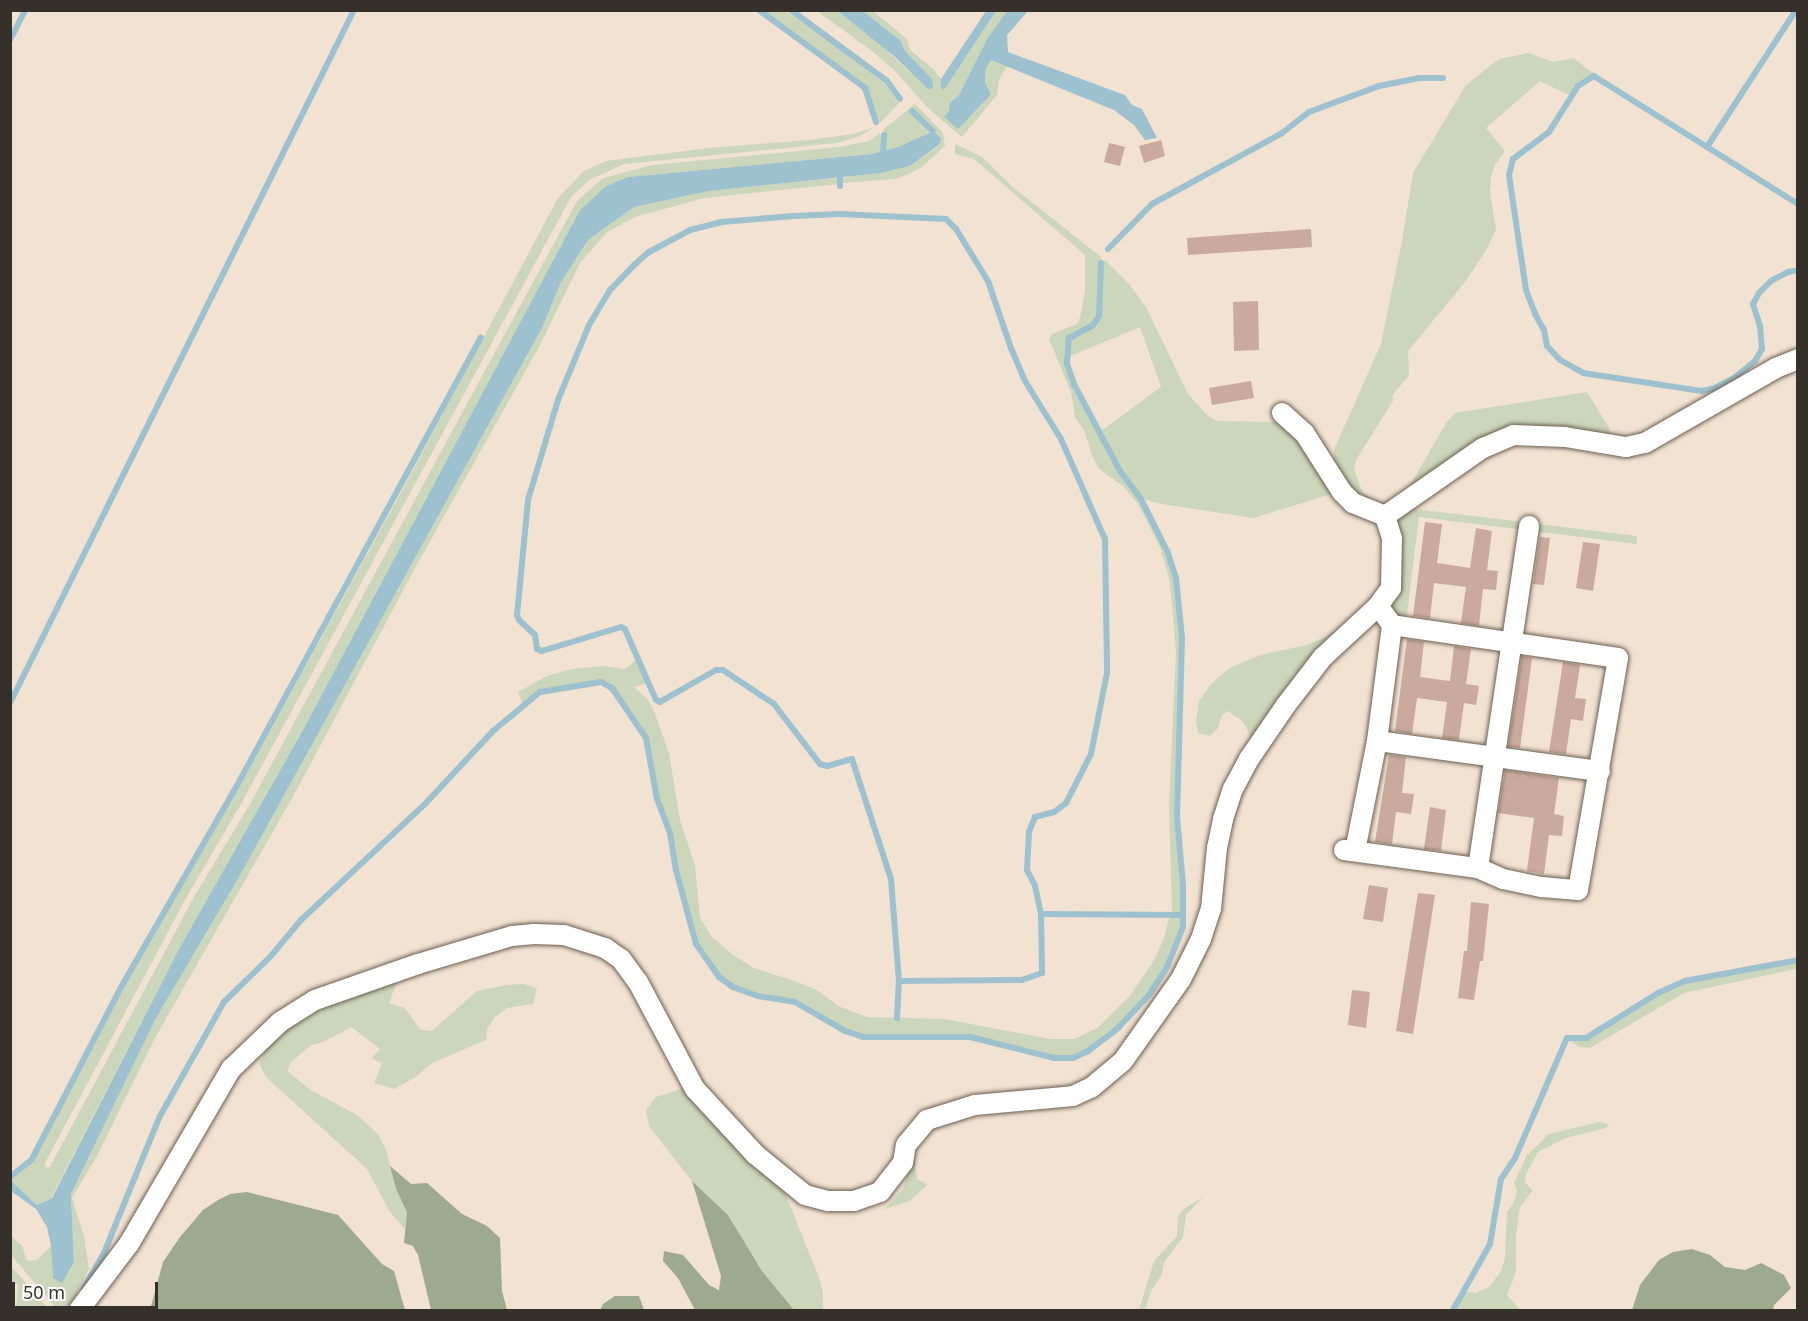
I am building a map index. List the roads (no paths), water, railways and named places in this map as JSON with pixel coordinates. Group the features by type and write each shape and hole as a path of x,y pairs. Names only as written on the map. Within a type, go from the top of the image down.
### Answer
{"street":[{"path":"1385,516 1483,448 1513,435 1565,437 1626,447 1645,443 1776,368 1797,359"},
{"path":"1282,412 1305,434 1342,492 1353,503 1385,516"},
{"path":"80,1311 129,1244 231,1069 280,1022 315,1000 418,964 512,936 534,933 564,935 605,948 621,959 638,982 696,1089 756,1155 806,1196 828,1201 854,1201 880,1192 903,1163 906,1145 927,1120 975,1105 1073,1096 1092,1087 1123,1061 1181,980 1201,939 1211,909 1217,848 1223,819 1233,789 1249,759 1323,657 1378,606 1391,588 1392,538 1385,516"},
{"path":"1478,868 1529,526"},
{"path":"1378,606 1392,625 1377,741 1349,851 1478,868 1503,879 1542,887 1578,890 1618,658 1392,625"},
{"path":"1377,741 1600,771"}],"water":[{"path":"838,11 863,11 901,41 905,51 932,79 933,88 928,89 895,57"},
{"path":"986,11 996,11 944,90 941,88 941,79"},
{"path":"1007,11 1028,11 1007,35 1008,52 1125,95 1132,105 1142,109 1157,138 1145,140 1134,125 1114,110 991,60 985,70 985,83 991,94 958,129 944,117 949,111 950,103 959,95 987,39"},
{"path":"933,131 941,138 940,144 910,166 881,173 709,191 634,207 588,240 561,282 543,326 239,877 155,1020 71,1194 74,1262 62,1283 53,1278 47,1227 36,1209 11,1191 11,1181 37,1205 52,1198 179,949 303,730 580,210 606,186 628,177 872,154 898,147"}],"waterway":[{"path":"10,40 25,10"},
{"path":"10,703 354,10"},
{"path":"759,10 865,88 876,122"},
{"path":"791,10 887,81 900,99"},
{"path":"1707,147 1796,10"},
{"path":"1798,204 1594,76 1578,86 1549,132 1513,159 1509,175 1526,290 1544,330 1547,346 1560,360 1583,373 1702,391 1715,388 1734,378 1755,361 1762,349 1760,326 1753,304 1759,293 1771,281 1788,272 1798,270"},
{"path":"1108,249 1152,204 1282,133 1309,112 1379,86 1419,78 1443,78"},
{"path":"912,111 933,131"},
{"path":"883,151 884,135"},
{"path":"840,178 840,186"},
{"path":"897,1018 899,981 891,879 852,759 827,766 820,764 774,704 723,670 716,670 660,702 656,700 625,629 621,627 542,651 537,649 535,635 519,620 517,615 528,500 558,400 589,325 610,290 649,252 690,230 721,222 840,214 946,219 956,229 988,281 1025,381 1061,439 1105,539 1107,673 1091,754 1066,803 1054,812 1035,817 1029,832 1027,870 1035,886 1041,914 1042,973 1022,980 899,981"},
{"path":"84,1288 104,1253 160,1116 224,1002 271,956 301,920 425,804 493,731 540,692 601,682 612,688 646,738 657,799 670,833 676,870 696,944 719,977 733,987 758,996 795,1002 845,1031 863,1037 970,1037 1054,1058 1073,1058 1088,1051 1118,1028 1149,995 1167,967 1183,927 1183,885 1177,817 1182,638 1176,578 1167,551 1141,499 1120,471 1074,384 1067,364 1069,338 1093,325 1099,316 1101,263"},
{"path":"10,1177 32,1159 120,989 240,780 481,337"},
{"path":"1041,914 1183,915"},
{"path":"1453,1310 1490,1244 1501,1179 1515,1158 1567,1038 1586,1038 1658,993 1685,981 1798,960"}]}
